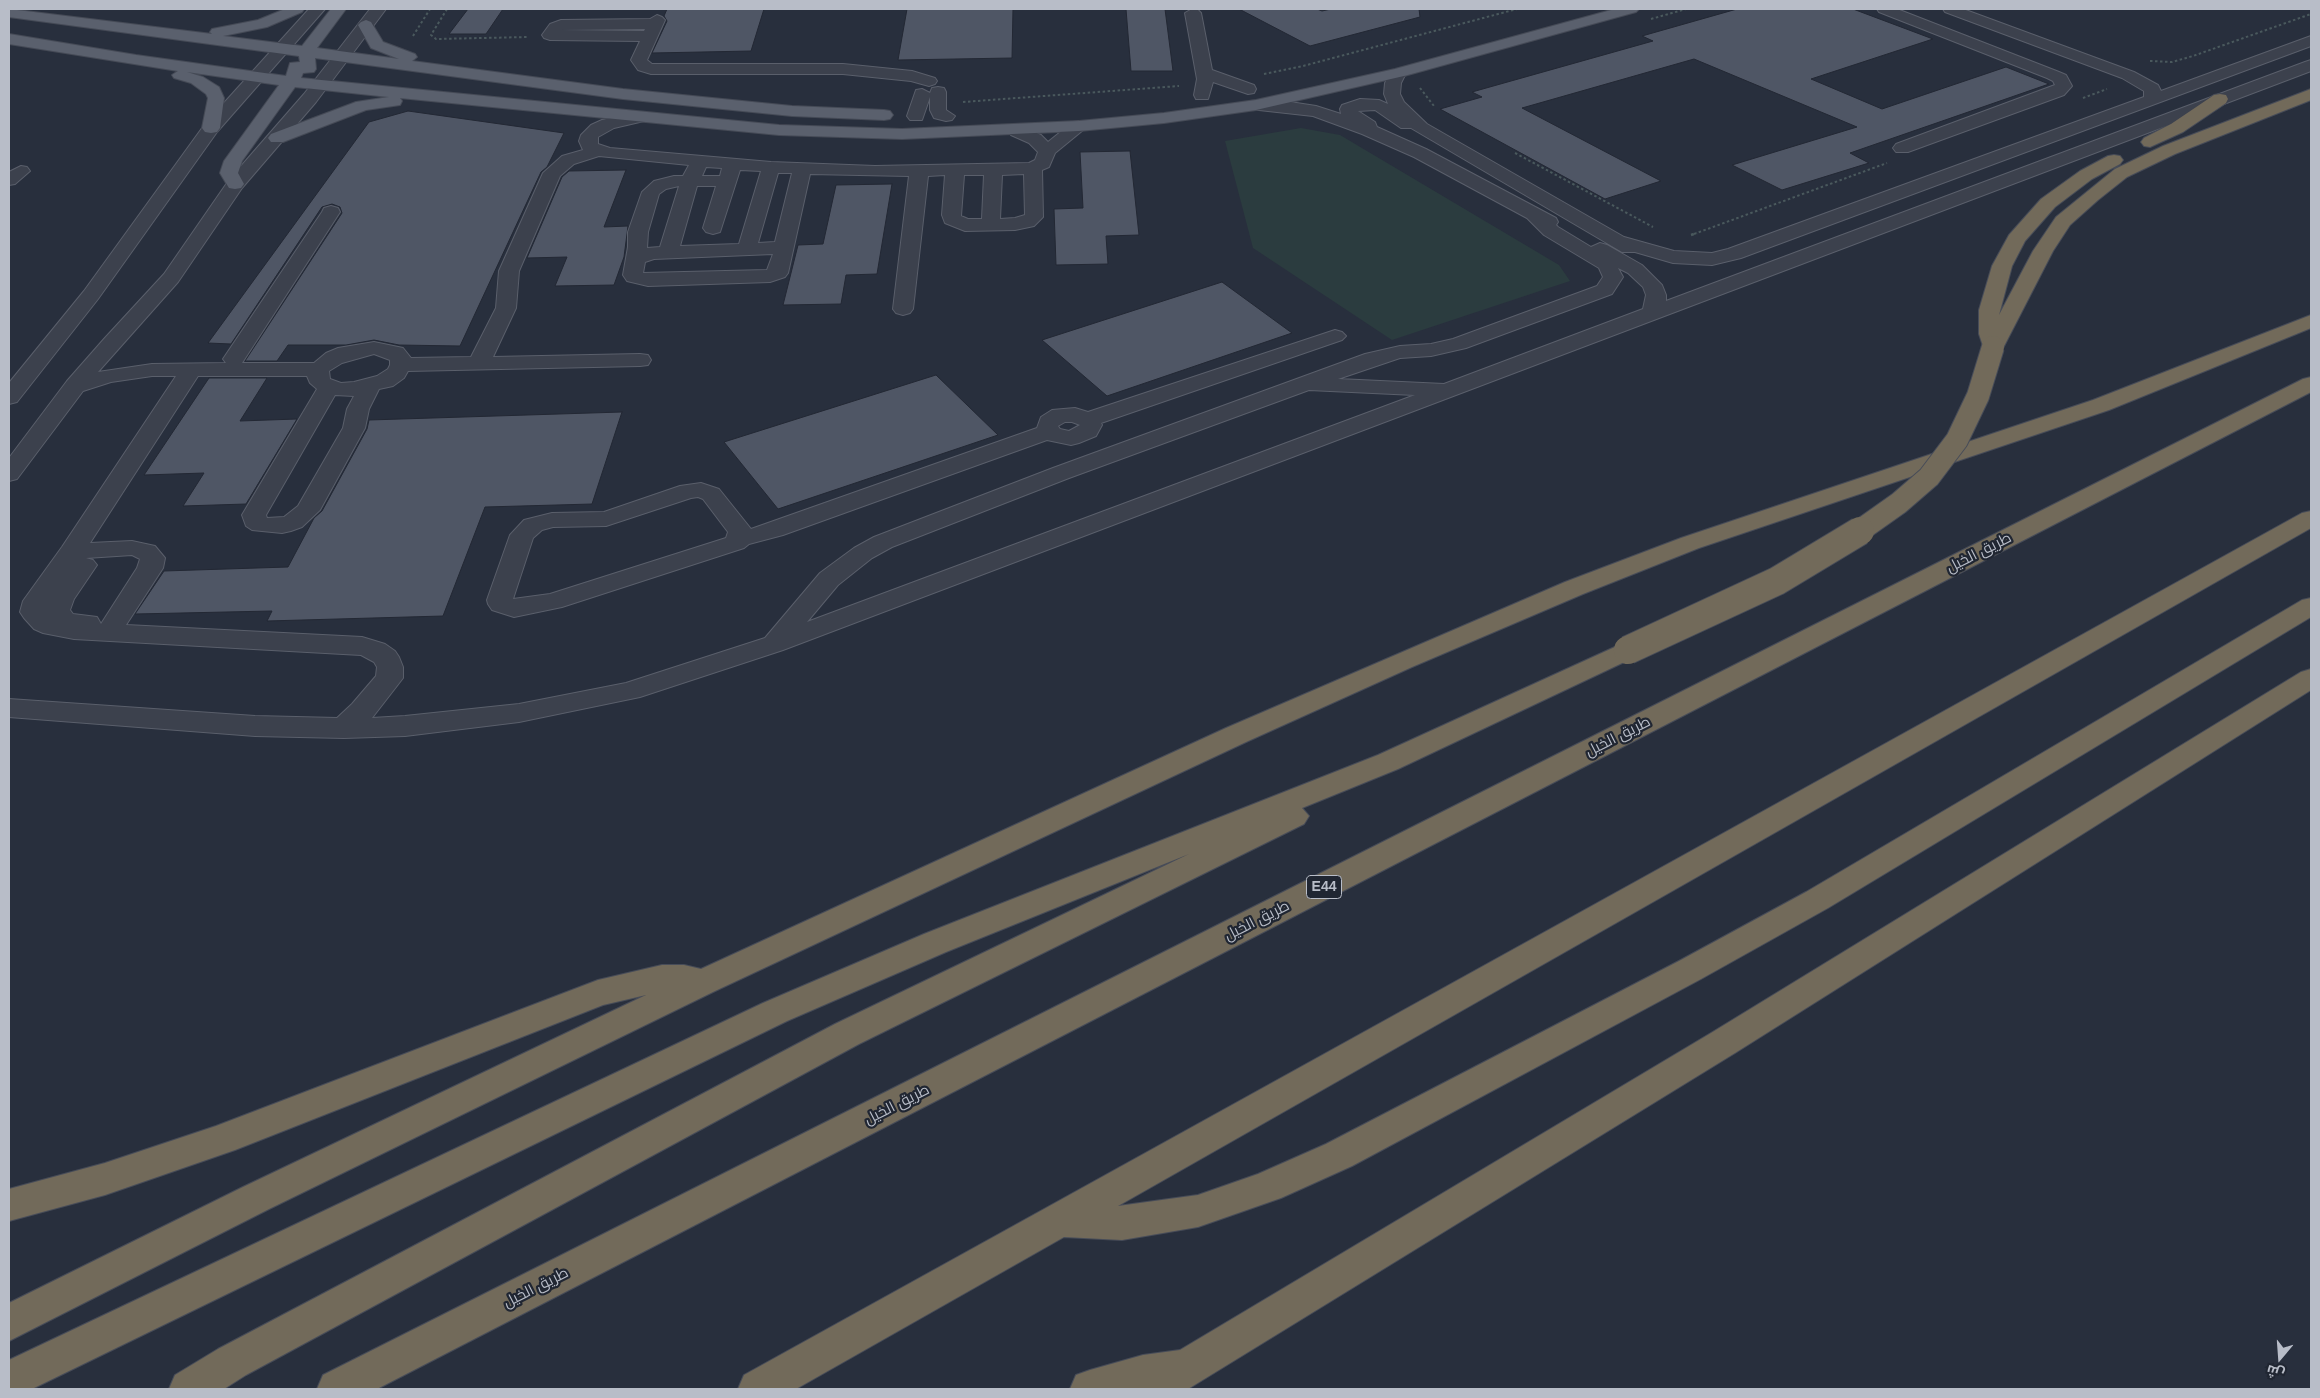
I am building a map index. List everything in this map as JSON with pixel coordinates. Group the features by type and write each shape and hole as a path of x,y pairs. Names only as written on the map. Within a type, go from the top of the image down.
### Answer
{"highway":[{"path":"9,1380 830,988 1014,911 1371,769 1777,582 1855,535 1929,477 1957,440 1978,396 1993,347 2043,251 2063,221 2121,173 2169,150 2311,94"},
{"path":"1993,347 1989,334 1989,310 2002,266 2016,239 2036,214 2086,176 2177,128 2220,99"},
{"path":"9,1323 256,1198 703,982 1236,734 1574,588 1739,526 2101,405 2311,321"},
{"name":"طريق الخيل","path":"337,1389 2311,384"},
{"path":"758,1389 2311,518"},
{"path":"1057,1220 1122,1223 1198,1211 1268,1187 1339,1155 1810,905 2311,606"},
{"path":"1154,1389 1187,1367 1732,1038 2311,678"},
{"path":"189,1389 232,1362 847,1034 1326,801 1358,782 1371,769"},
{"path":"9,1205 104,1179 223,1139 598,993 662,978 684,978 703,982"},
{"path":"1090,1389 1143,1374 1187,1367"}],"main road":[{"path":"181,35 247,28 280,18 297,9"},
{"path":"236,184 228,174 233,161 300,66 313,40 339,9"},
{"path":"9,39 256,77 300,66 336,62 466,71 559,85 697,102 792,111 916,116 931,95 1077,118 1164,118 1255,93 1398,73 1631,9"},
{"path":"9,12 281,49 290,55 319,84 638,117 779,130 902,134 1016,130 1077,118"},
{"path":"366,25 373,40 383,49 402,55 443,63 466,71"},
{"path":"34,43 98,42 300,66 319,84"},
{"path":"136,60 207,85 213,91 216,98 211,128"},
{"path":"336,62 514,89 559,85"},
{"path":"1183,98 1204,84 1255,93"},
{"path":"277,138 362,106 433,96"}],"street":[{"path":"9,397 91,295 211,128 317,9"},
{"path":"9,474 75,386 111,343 171,278 236,184 277,138 378,9"},
{"path":"1884,9 1998,52 2054,75 2063,82 2063,89 1902,148"},
{"path":"1950,9 2128,75 2152,89 2153,99"},
{"path":"1193,12 1204,84 1222,81 1287,106 1316,111 1387,138 1420,153 1625,262 1644,276 1652,286 1656,295 1655,305 1651,314"},
{"path":"552,36 654,27 639,60 644,67 651,69 844,69 892,75 931,95 916,116"},
{"path":"1998,52 2037,40"},
{"path":"1617,241 1673,257 1712,259 1734,254 2311,41"},
{"path":"9,708 255,726 344,728 405,726 529,711 630,691 774,644 2311,65"},
{"path":"1398,73 1393,83 1392,94 1397,104 1421,128"},
{"path":"2128,75 2163,82 2194,85"},
{"path":"1387,138 1354,117 1349,113 1348,109 1360,104 1379,105 1398,119 1421,128 1648,258 1668,266 1708,274 1751,276"},
{"path":"638,117 608,124 590,135 588,141 590,147 598,151 699,162 730,173"},
{"path":"802,169 780,271 770,276 643,280 633,275 638,232 651,192 667,183 690,181 730,173 769,174 802,169 919,171 1033,168 1043,163 1047,151 1077,118"},
{"path":"1016,130 1036,139 1047,151"},
{"path":"479,363 506,308 509,271 552,173 568,160 598,151"},
{"path":"671,245 690,181 699,162"},
{"path":"956,170 952,219 957,223 974,225 1015,224 1027,222 1034,217 1033,168"},
{"path":"991,218 992,170"},
{"path":"904,309 919,171"},
{"path":"713,228 730,173"},
{"path":"747,249 769,174"},
{"path":"234,359 331,212"},
{"path":"774,644 829,579 863,553 906,533 1061,473 1302,384 1387,355 1431,350 1460,344 1605,290 1610,284 1612,277 1607,266 1551,231 1534,214"},
{"path":"638,240 671,245 747,249 784,248"},
{"path":"635,260 671,245"},
{"path":"1089,422 1335,336"},
{"path":"111,343 124,355 147,359 234,359 327,372 348,390 385,381 396,373 401,365 400,358 395,353 374,348 346,353 327,372 289,456 254,515 255,521 261,525 282,526 302,516 354,428 358,409 369,386"},
{"path":"401,365 640,360"},
{"path":"75,386 123,373 191,370 327,372"},
{"path":"191,370 84,550 36,601 33,612 43,623 52,627 74,631 112,625 362,646 376,650 386,657 390,667 389,678 362,711 344,728"},
{"path":"1302,384 1452,389"},
{"path":"1089,422 1112,436 1139,445"},
{"path":"740,539 740,531 711,494 701,490 688,491 606,519 542,521 526,529 522,535 500,600 502,604 514,609 611,584 728,545 740,539 774,530 1050,432 1061,437 1071,438 1088,431 1089,422"},
{"path":"1050,432 1061,453 1061,473"},
{"path":"289,456 302,460 311,460 340,454"},
{"path":"84,550 140,549 150,554 152,558 150,568 112,625"},
{"path":"9,703 58,712"}],"path":[{"path":"412,39 430,9"},
{"path":"447,9 431,35 436,39 552,36"},
{"path":"1222,81 1303,66 1517,9"},
{"path":"2146,61 2172,62 2311,14"},
{"path":"931,95 1204,84"},
{"path":"1419,87 1435,107"},
{"path":"1510,151 1660,231"}],"shaded area":[{"path":"1301,128 1340,135 1559,265 1570,281 1392,340 1253,248 1225,141"}],"building":[{"path":"468,9 503,9 486,34 449,34"},
{"path":"667,9 764,9 751,51 652,53 667,21 664,16"},
{"path":"907,9 1013,9 1012,58 898,60"},
{"path":"1126,9 1165,9 1173,71 1131,71"},
{"path":"1239,9 1317,9 1322,11 1331,9 1419,9 1420,17 1310,46"},
{"path":"1737,9 1853,9 1933,39 1811,79 1882,109 2006,67 2049,84 1850,153 1869,163 1782,190 1732,165 1857,127 1694,59 1522,108 1661,181 1605,199 1440,109 1482,97 1472,92 1653,41 1642,36"},
{"path":"408,111 564,133 547,167 541,172 460,346 399,345 374,340 346,345 288,345 277,361 245,361 342,213 340,207 332,204 322,207 231,344 208,343 369,122"},
{"path":"1130,151 1139,235 1106,236 1108,264 1056,265 1054,209 1083,208 1080,152"},
{"path":"626,170 604,227 628,226 624,257 614,285 555,286 567,257 527,258 562,177 569,171"},
{"path":"892,184 877,274 846,275 841,304 783,305 798,245 823,244 836,185"},
{"path":"1222,282 1292,333 1107,396 1042,340"},
{"path":"936,375 998,435 778,509 724,442"},
{"path":"209,378 267,378 240,421 297,419 246,504 183,506 204,473 144,475"},
{"path":"622,412 592,504 485,507 443,616 267,621 272,611 135,614 164,571 288,567 314,518 322,511 367,429 369,420"}]}
